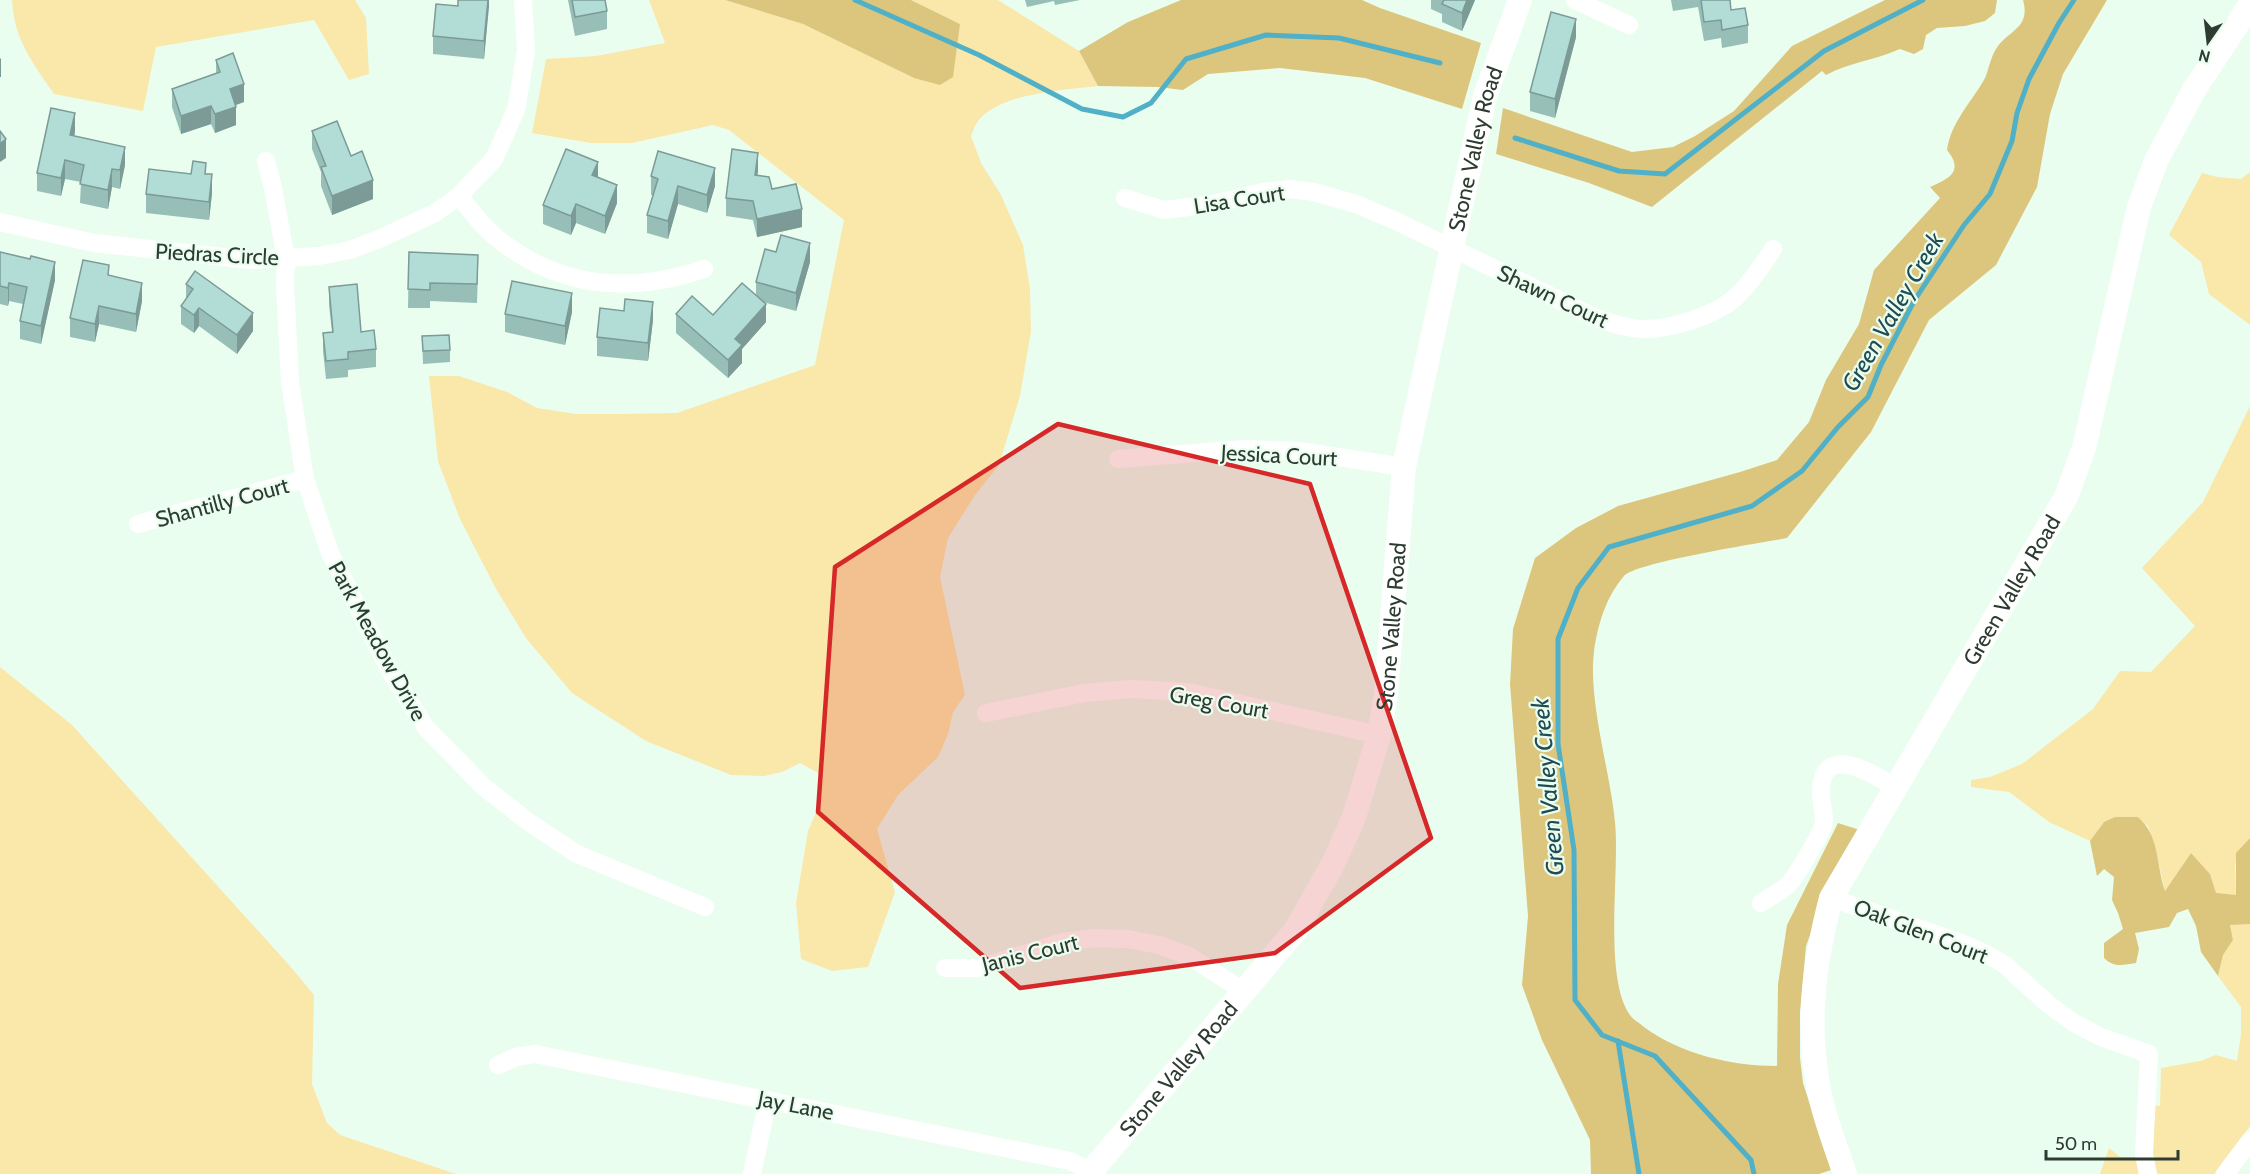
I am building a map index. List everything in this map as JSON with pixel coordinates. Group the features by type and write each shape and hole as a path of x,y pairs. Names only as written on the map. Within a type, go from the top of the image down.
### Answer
{"street":[{"name":"Piedras Circle","path":"0,222 94,243 133,249 251,260 319,256 350,250 409,226 435,213 459,196 494,159 516,110 526,51 523,0"},
{"name":"Stone Valley Road","path":"1092,1173 1295,931 1333,864 1354,817 1379,735 1391,652 1404,467 1485,96 1520,0"},
{"path":"1575,0 1629,25"},
{"name":"Green Valley Road","path":"1845,1174 1819,1092 1811,1032 1815,969 1831,898 2066,497 2084,448 2139,207 2156,160 2194,90 2250,5"},
{"name":"Park Meadow Drive","path":"266,161 286,259 285,284 290,382 305,479 330,553 390,671 426,729 485,788 530,823 577,854 705,907"},
{"name":"Lisa Court","path":"1125,198 1164,210 1214,204 1263,192 1289,189 1314,192 1356,204 1396,220 1451,248"},
{"path":"459,196 501,242 536,266 575,279 619,285 660,280 704,268"},
{"name":"Shawn Court","path":"1451,248 1596,318 1620,326 1642,329 1682,323 1727,303 1746,286 1773,249"},
{"name":"Jessica Court","path":"1118,459 1245,449 1299,451 1404,467"},
{"name":"Shantilly Court","path":"138,524 305,479"},
{"name":"Greg Court","path":"986,713 1084,693 1131,689 1188,692 1379,735"},
{"path":"1761,903 1789,884 1819,834 1824,824 1822,785 1824,774 1832,766 1841,763 1856,767 1897,788"},
{"name":"Oak Glen Court","path":"1831,898 1964,944 1986,954 2004,964 2048,1004 2074,1023 2101,1037 2149,1054 2144,1155 2148,1174"},
{"name":"Janis Court","path":"945,968 979,968 1062,942 1094,938 1127,939 1159,945 1189,956 1245,992"},
{"name":"Jay Lane","path":"498,1065 516,1057 535,1054 1070,1161 1092,1173"},
{"path":"752,1174 768,1100"},
{"path":"2225,1174 2250,1141"}],"highlighted area":[{"path":"1058,424 1310,484 1431,838 1275,953 1020,988 818,812 835,567"}],"shaded area":[{"path":"12,0 355,0 366,18 369,74 349,80 314,20 156,47 143,111 54,94 20,38 13,14"},
{"path":"649,0 725,0 803,24 914,78 960,24 911,0 998,0 1079,51 1098,86 1014,99 985,114 976,124 971,136 981,163 1001,195 1023,245 1030,289 1031,331 1020,396 999,465 975,495 948,538 940,577 965,695 953,712 948,734 938,757 898,795 877,829 895,892 868,967 832,971 801,959 796,903 808,831 821,801 820,774 800,763 782,772 764,776 731,775 646,741 572,693 526,638 496,589 460,519 438,461 429,376 459,376 507,392 537,408 576,414 677,413 815,365 844,220 729,130 713,125 632,143 591,143 532,133 546,59 596,56 665,43"},
{"path":"725,0 911,0 960,24 953,77 940,85 914,78 803,24"},
{"path":"1181,0 1362,0 1481,43 1462,109 1365,78 1280,68 1208,74 1183,90 1098,86 1079,51 1128,22"},
{"path":"1885,0 1997,0 1995,13 1985,21 1965,26 1937,28 1926,35 1923,49 1914,54 1900,49 1826,75 1822,71 1652,207 1589,183 1496,154 1503,108 1632,152 1673,147 1734,111 1792,46"},
{"path":"2023,0 2107,0 2063,74 2050,114 2037,187 1996,265 1929,320 1871,432 1787,538 1674,559 1624,576 1612,593 1604,611 1594,651 1594,692 1615,822 1614,923 1617,976 1622,998 1630,1015 1644,1027 1674,1044 1707,1057 1742,1064 1777,1066 1778,984 1787,925 1838,823 1863,831 1826,892 1806,946 1800,1012 1800,1058 1803,1083 1831,1170 1819,1174 1591,1174 1590,1140 1542,1040 1522,985 1528,916 1510,684 1513,629 1535,558 1576,528 1618,506 1777,460 1809,422 1826,380 1859,324 1874,270 1940,198 1930,187 1949,177 1954,169 1952,157 1947,150 1953,130 1986,76 1996,49 2021,23 2025,10"},
{"path":"2250,172 2250,325 2209,294 2201,262 2169,235 2202,173 2241,179"},
{"path":"2250,406 2250,838 2235,864 2236,896 2216,894 2210,874 2191,853 2165,891 2148,826 2138,817 2104,822 2090,841 2049,822 2009,792 1971,787 1971,780 1990,777 2022,764 2093,709 2120,671 2151,672 2195,626 2142,568 2203,502"},
{"path":"0,667 72,725 314,995 312,1084 327,1123 340,1135 456,1174 0,1174"},
{"path":"2115,817 2138,817 2145,825 2154,842 2165,891 2191,853 2210,874 2216,893 2236,895 2236,853 2250,838 2250,924 2230,925 2233,940 2223,955 2218,976 2201,952 2196,926 2188,909 2177,913 2169,927 2135,933 2139,949 2136,963 2115,965 2104,958 2104,943 2123,929 2112,900 2114,877 2104,869 2097,876 2090,841 2104,822"},
{"path":"2250,924 2250,1126 2214,1174 2157,1174 2153,1169 2153,1105 2160,1106 2161,1068 2200,1061 2216,1055 2237,1061 2241,1034 2241,1007 2218,976 2223,955 2233,940 2230,925"},
{"path":"2109,1148 2120,1157 2137,1157 2141,1174 2100,1174"}],"building":[{"path":"458,0 488,0 484,41 433,36 436,4 458,6"},
{"path":"572,0 605,0 607,11 575,17"},
{"path":"1444,0 1467,0 1462,13 1442,4"},
{"path":"1701,0 1730,0 1731,10 1745,8 1748,25 1722,30 1721,20 1704,22"},
{"path":"1551,12 1576,19 1555,99 1530,92"},
{"path":"233,53 244,84 230,89 236,107 215,114 211,106 181,116 172,89 220,72 216,60"},
{"path":"51,108 75,113 70,135 125,147 120,170 112,169 108,190 80,184 84,165 65,160 61,178 37,173"},
{"path":"337,121 351,156 362,151 373,180 332,196 321,167 326,166 312,131"},
{"path":"0,131 6,139 0,144"},
{"path":"566,149 598,162 592,175 617,185 605,216 576,204 571,216 543,205"},
{"path":"732,149 758,153 755,175 769,177 772,189 796,184 802,209 757,219 753,201 726,198"},
{"path":"658,151 715,168 707,195 678,186 668,221 647,215 658,179 651,176"},
{"path":"193,161 206,163 205,174 212,174 209,202 146,194 149,169 191,174"},
{"path":"781,235 810,243 796,293 756,282 765,249 776,252"},
{"path":"0,252 55,262 41,326 20,321 27,287 9,283 8,288 0,286"},
{"path":"409,252 478,255 477,284 430,283 430,290 408,289"},
{"path":"83,260 109,265 108,275 142,283 136,314 99,306 95,324 70,318"},
{"path":"195,271 253,313 237,335 199,308 194,315 181,306 193,289 186,284"},
{"path":"512,281 572,293 565,326 505,314"},
{"path":"742,283 766,304 735,339 742,345 728,360 676,314 692,296 713,315"},
{"path":"357,284 361,332 374,330 376,349 348,352 348,359 326,361 323,333 333,332 329,287"},
{"path":"625,299 653,302 648,343 597,337 600,308 624,311"},
{"path":"449,335 450,350 423,351 422,336"}],"waterway":[{"path":"855,0 979,55 1082,109 1123,117 1151,103 1186,59 1266,35 1339,38 1440,63"},
{"path":"1515,138 1619,171 1665,174 1824,51 1923,0"},
{"name":"Green Valley Creek","path":"1754,1174 1751,1160 1655,1056 1602,1035 1575,1000 1574,850 1558,744 1558,639 1578,588 1609,547 1752,506 1802,471 1838,427 1868,397 1881,365 1914,301 1964,225 1990,194 2012,141 2017,113 2029,79 2074,0"},
{"path":"1618,1041 1639,1174"}]}
